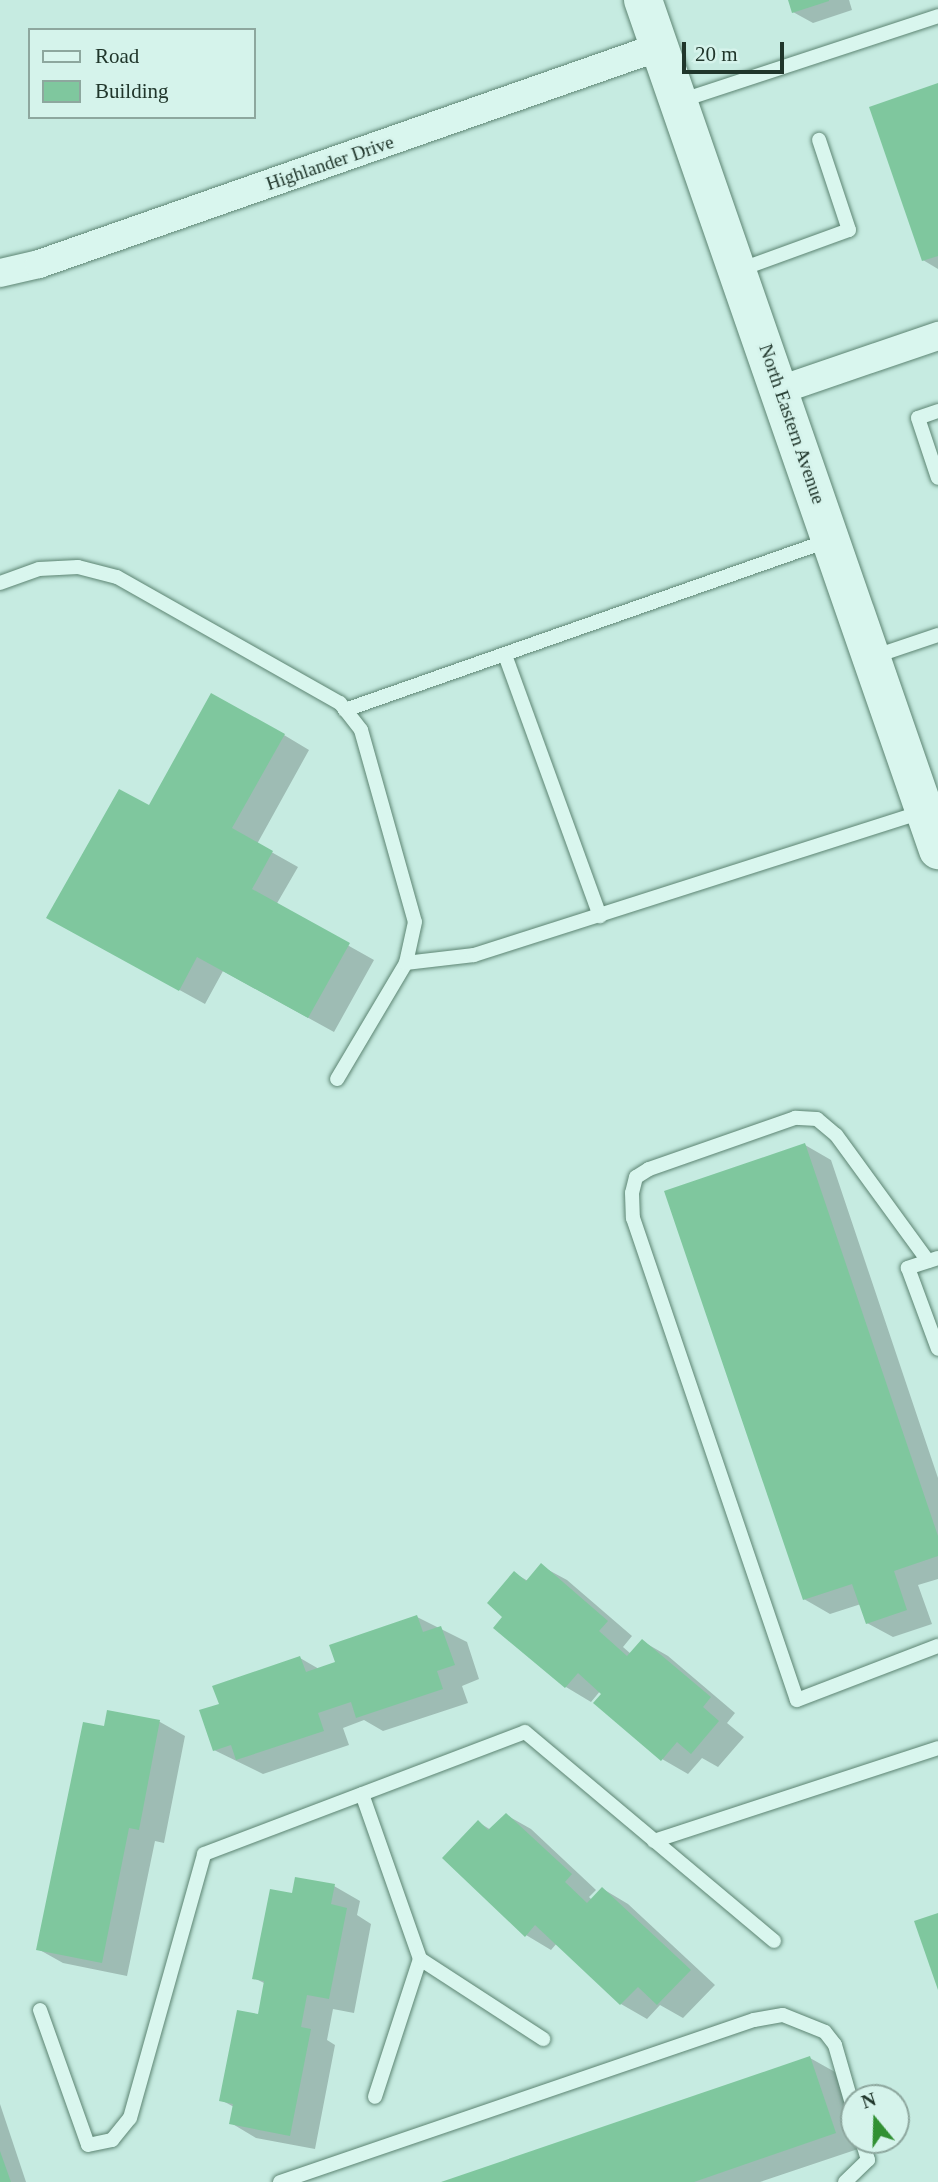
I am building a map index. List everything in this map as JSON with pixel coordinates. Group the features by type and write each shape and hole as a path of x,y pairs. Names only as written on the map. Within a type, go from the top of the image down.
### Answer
{"main road":[{"name":"North Eastern Avenue","path":"643,0 872,657 931,809 938,850"}],"street":[{"name":"Highlander Drive","path":"0,272 50,261 659,47"},
{"path":"780,390 938,336"}],"lane":[{"path":"678,101 938,16"},
{"path":"738,271 849,230 819,140"},
{"path":"938,411 918,418 938,478"},
{"path":"345,710 832,540"},
{"path":"0,583 39,569 78,567 117,577 340,703 361,730 415,922 406,963 337,1079"},
{"path":"872,657 938,635"},
{"path":"505,655 600,915"},
{"path":"406,963 474,956 931,809"},
{"path":"938,1349 908,1269 933,1260 836,1135 817,1119 795,1118 649,1169 636,1177 632,1193 633,1218 797,1700 938,1646"},
{"path":"40,2010 88,2145 112,2140 130,2118 204,1854 525,1732 774,1941"},
{"path":"654,1840 938,1748"},
{"path":"362,1794 420,1959 375,2097"},
{"path":"420,1959 543,2039"},
{"path":"280,2182 754,2020 783,2015 825,2032 835,2045 846,2084"},
{"path":"845,2182 868,2160 866,2154"}],"building":[{"path":"788,0 829,0 829,1 792,13"},
{"path":"938,83 938,256 922,261 869,107"},
{"path":"211,693 285,734 232,828 273,851 252,889 350,943 308,1018 197,957 179,991 46,918 119,789 149,805"},
{"path":"805,1143 938,1536 938,1556 894,1571 907,1610 866,1624 852,1584 803,1600 664,1191"},
{"path":"541,1563 608,1621 599,1631 627,1656 642,1639 711,1697 703,1707 719,1721 691,1754 677,1742 661,1761 593,1703 601,1694 578,1673 565,1688 493,1628 502,1617 487,1603 514,1571 526,1581"},
{"path":"417,1615 423,1632 441,1626 455,1665 437,1671 443,1689 356,1718 351,1702 318,1713 324,1731 236,1760 231,1745 213,1751 199,1710 219,1704 212,1686 300,1656 306,1672 335,1662 329,1645"},
{"path":"107,1710 160,1720 139,1830 129,1828 102,1963 36,1950 83,1722 104,1726"},
{"path":"506,1813 572,1874 565,1882 587,1903 602,1887 691,1970 657,2005 638,1987 620,2005 535,1925 525,1937 442,1858 478,1820 488,1830"},
{"path":"295,1877 335,1884 331,1904 347,1908 329,1999 307,1995 301,2027 311,2029 290,2136 229,2124 233,2104 219,2101 237,2010 258,2014 264,1981 252,1979 270,1889 292,1893"},
{"path":"938,1913 938,1990 914,1921"},
{"path":"810,2056 836,2133 694,2182 441,2182"},
{"path":"0,2151 11,2182 0,2182"}]}
